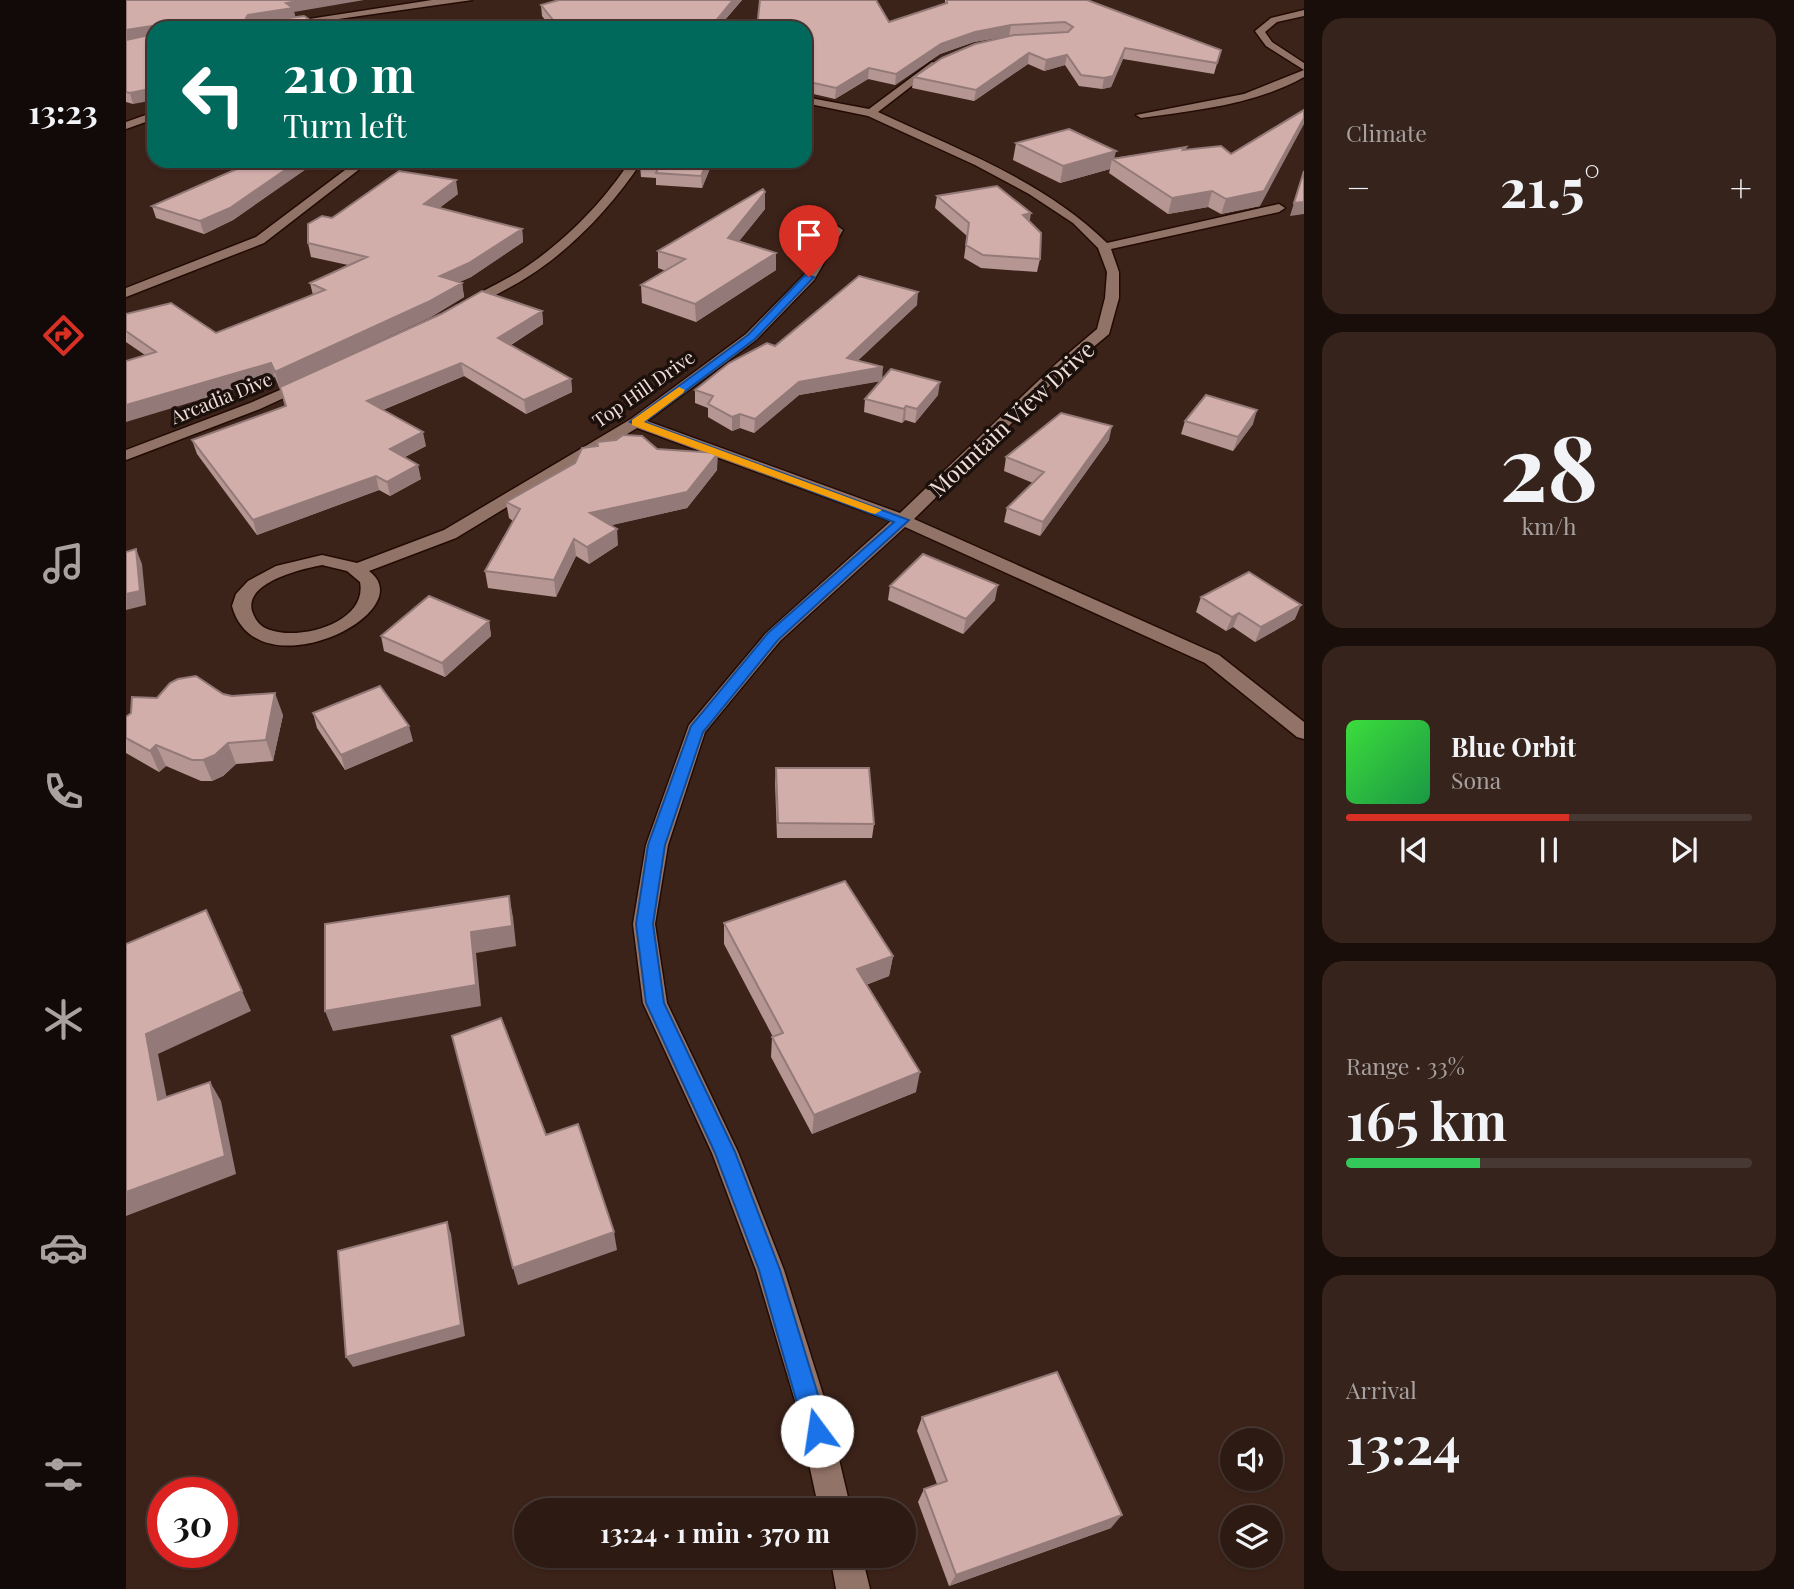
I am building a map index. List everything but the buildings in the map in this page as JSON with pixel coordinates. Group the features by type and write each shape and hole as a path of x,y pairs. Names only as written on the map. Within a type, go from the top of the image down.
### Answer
{"street":[{"path":"307,21 468,0"},
{"path":"1304,13 1274,20 1260,31 1269,44 1304,67"},
{"path":"336,17 343,21"},
{"path":"871,113 932,65 941,61"},
{"path":"1141,115 1243,96 1289,83 1304,73"},
{"path":"812,101 871,113 979,163 1077,220 1104,247 1279,208"},
{"path":"126,126 147,118"},
{"path":"126,293 260,240 355,168"},
{"path":"449,315 542,261 597,208 632,168"},
{"name":"Top Hill Drive","path":"358,569 450,534 636,422 751,337 809,277 838,230"},
{"name":"Mountain View Drive","path":"832,1498 811,1404 770,1270 725,1152 655,1003 644,924 657,845 696,730 773,636 903,520 1045,382 1104,331 1112,298 1113,272 1104,247"},
{"name":"Arcadia Dive","path":"126,455 255,406 316,378"},
{"path":"636,422 903,520 1212,659 1304,732"},
{"path":"322,560 358,569 368,578 372,590 370,602 354,620 327,634 306,639 275,638 252,628 243,617 242,604 249,590 262,578 280,568 322,560"},
{"path":"849,1568 853,1589"}],"slow traffic":[{"path":"679,390 636,422 875,510"}],"route":[{"path":"809,277 751,337 636,422 903,520 773,636 696,730 657,845 644,924 655,1003 725,1152 770,1270 817,1431"}]}
